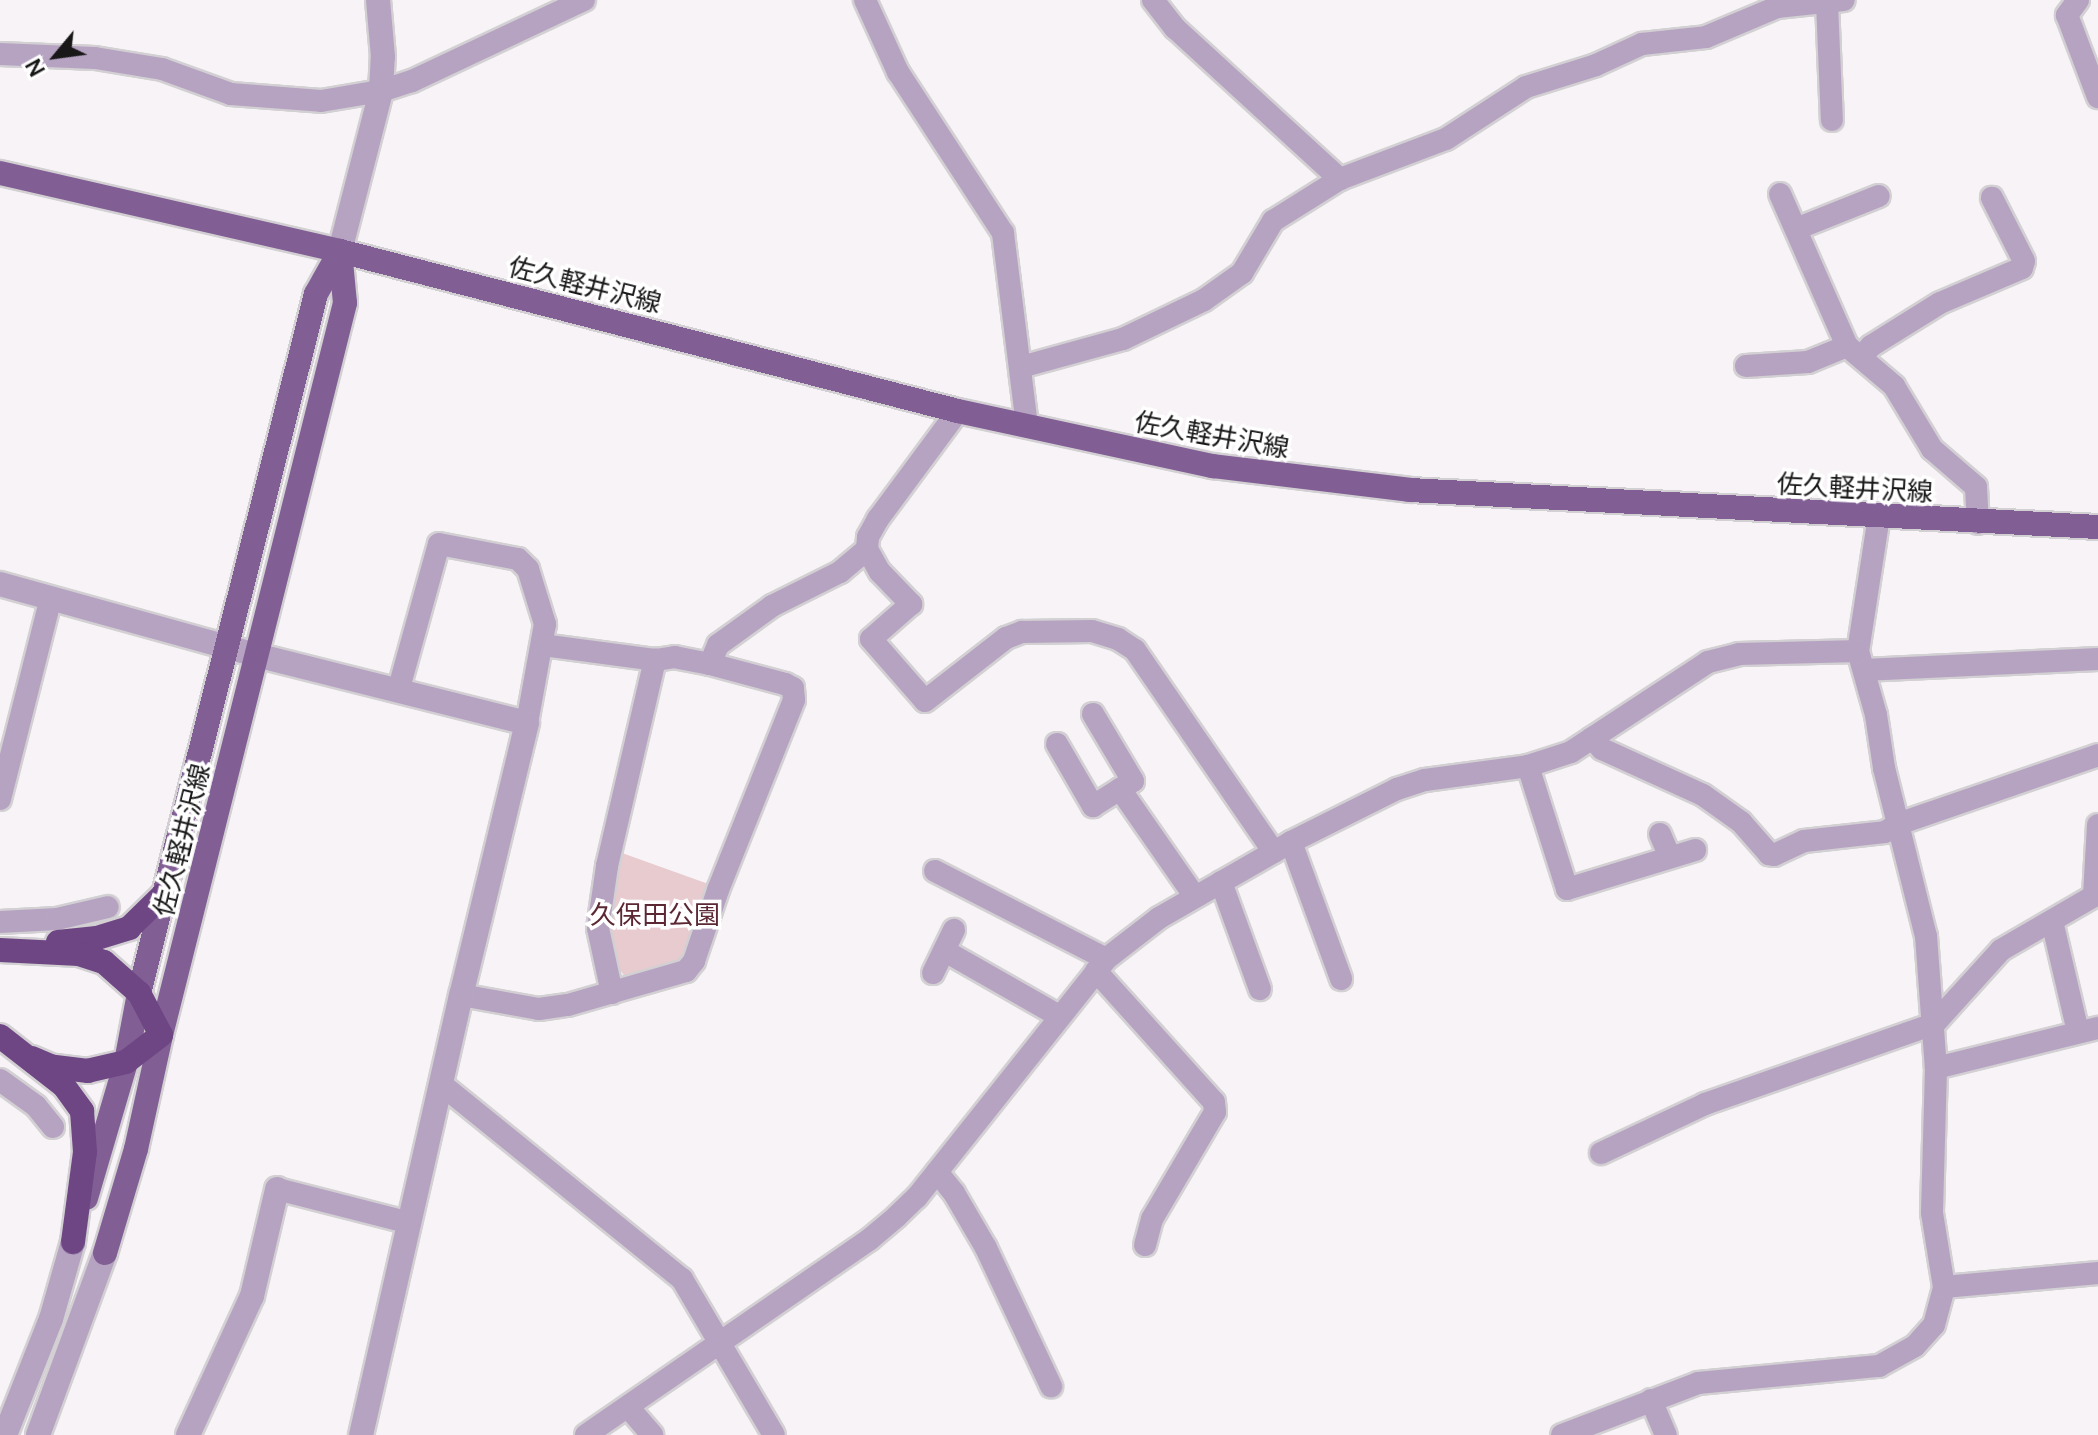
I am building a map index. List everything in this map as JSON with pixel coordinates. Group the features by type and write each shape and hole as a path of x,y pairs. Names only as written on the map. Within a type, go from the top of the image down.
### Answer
{"highway":[{"path":"0,948 115,934 141,920 165,893"},
{"path":"0,948 91,957 115,969 139,993 161,1035 126,1062 96,1070 72,1071 32,1058"},
{"path":"0,1036 64,1086 85,1122 73,1242"}],"main road":[{"name":"佐久軽井沢線","path":"0,173 340,251 958,411 1173,459 1327,482 1620,503 2098,527"},
{"name":"佐久軽井沢線","path":"73,1242 126,1062 139,993 316,294 340,251"},
{"name":"佐久軽井沢線","path":"105,1253 136,1149 161,1035 345,303 340,251"}],"street":[{"path":"340,251 381,91 383,46 378,0"},
{"path":"0,54 95,58 148,66 231,94 321,101 381,91 438,71 584,0"},
{"path":"865,0 898,72 1003,233 1027,427"},
{"path":"1153,0 1175,28 1340,179"},
{"path":"2078,0 2067,15 2098,97"},
{"path":"1021,367 1123,339 1204,300 1242,273 1273,221 1340,179 1446,139 1526,87 1596,65 1623,50 1642,44 1706,37 1777,7 1836,2 1819,96 1832,120"},
{"path":"1780,194 1855,351 1894,386 1932,449 1976,487 1978,523"},
{"path":"1796,229 1879,196"},
{"path":"1746,366 1808,362 1871,346 1940,303 2022,268 2024,261 1992,198"},
{"path":"958,411 868,537 867,549 880,572 911,604 871,639 925,701 1006,638 1022,632 1092,631 1118,639 1135,650 1282,847 1341,979"},
{"path":"1562,1435 1651,1400 1716,1380 1879,1366 1915,1346 1934,1325 1944,1287 1932,1213 1936,1068 1926,936 1861,660 1879,516"},
{"path":"361,1435 543,645 545,624 528,569 518,559 439,544 399,688"},
{"path":"710,664 718,645 772,606 840,572 867,549"},
{"path":"0,584 256,655 399,688 527,723"},
{"path":"0,799 51,598"},
{"path":"461,995 539,1009 568,1005 672,978 686,971 694,961 718,890 794,700 793,688 785,684 710,664 675,657 655,660 543,645"},
{"path":"586,1435 870,1239 917,1197 1101,965 1137,932 1282,847 1397,789 1425,780 1528,766 1571,752 1695,668 1723,657 2098,659"},
{"path":"612,993 598,928 607,866 655,660"},
{"path":"1057,744 1093,806 1133,781 1093,714"},
{"path":"1592,738 1602,749 1703,795 1741,822 1769,854 1828,837 1885,832 1898,824 2098,755"},
{"path":"1528,766 1567,889 1695,850"},
{"path":"1120,789 1195,897"},
{"path":"1601,1153 1705,1104 1934,1024 2001,950 2094,896 2098,825"},
{"path":"1660,834 1670,857"},
{"path":"935,871 1101,965 1214,1102 1215,1112 1152,1219 1145,1245"},
{"path":"1221,882 1260,989"},
{"path":"0,922 57,919 108,907"},
{"path":"1936,1068 2088,1030 2052,921"},
{"path":"933,973 954,930"},
{"path":"945,951 1059,1016"},
{"path":"0,1080 36,1106 53,1127"},
{"path":"441,1084 682,1279 774,1435"},
{"path":"937,1172 954,1193 986,1248 1018,1310 1051,1386"},
{"path":"188,1435 252,1296 277,1189 410,1223"},
{"path":"5,1435 51,1319 73,1242"},
{"path":"38,1435 105,1253"},
{"path":"1944,1287 2098,1273"},
{"path":"1651,1400 1666,1435"},
{"path":"628,1407 652,1435"}],"green space":[{"name":"久保田公園","path":"622,853 714,886 683,965 628,981 615,963 608,920"}]}
